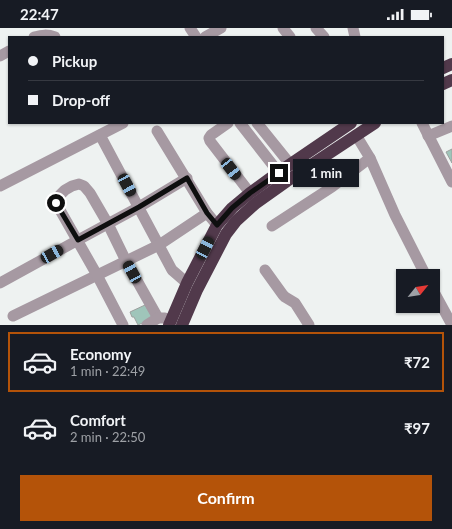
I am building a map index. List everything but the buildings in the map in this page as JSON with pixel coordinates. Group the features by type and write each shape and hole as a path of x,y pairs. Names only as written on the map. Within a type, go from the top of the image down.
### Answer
{"highway":[{"path":"178,324 187,283 217,225 232,208 250,193 350,124"},
{"path":"178,324 226,234 236,221 256,203 365,128"}],"street":[{"path":"208,36 221,28"},
{"path":"316,28 323,36"},
{"path":"38,36 52,36"},
{"path":"0,186 121,124"},
{"path":"227,124 211,135 209,138 210,142 250,193"},
{"path":"241,124 279,173"},
{"path":"258,124 290,164"},
{"path":"422,124 452,182"},
{"path":"428,136 452,126"},
{"path":"365,128 370,158 395,215 422,269"},
{"path":"157,131 207,213 217,225"},
{"path":"100,135 172,270 187,283"},
{"path":"272,226 338,183 370,158"},
{"path":"0,283 139,207 187,178"},
{"path":"123,325 78,240 56,203 60,195 72,186 79,184 84,186 90,193 158,318"},
{"path":"13,316 159,245 207,213"},
{"path":"265,270 285,297 295,303 309,325"},
{"path":"440,303 452,325"},
{"path":"147,325 158,318 178,324"}],"route":[{"path":"56,203 78,240 139,207 187,178 207,213 217,225 232,208 250,193 279,173"}]}
